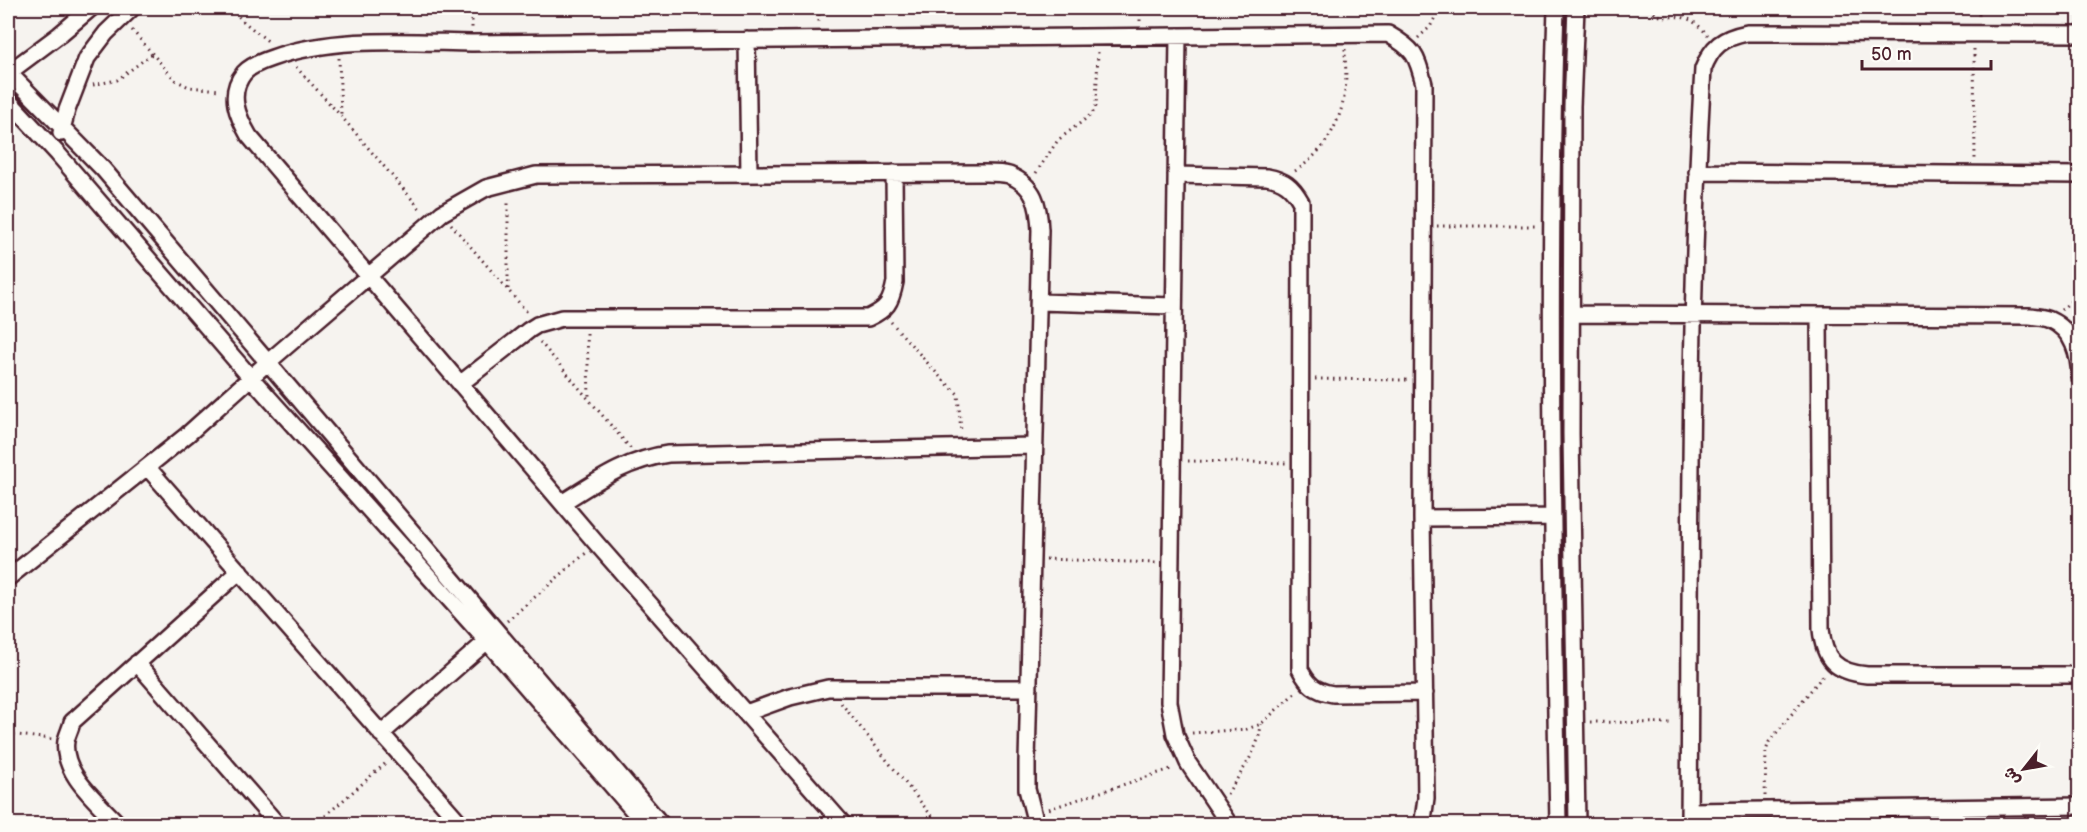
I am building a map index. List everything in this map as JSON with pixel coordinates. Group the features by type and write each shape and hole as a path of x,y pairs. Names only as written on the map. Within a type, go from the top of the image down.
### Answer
{"street":[{"path":"1556,8 1552,106 1551,435 1558,825"},
{"path":"1576,8 1572,106 1572,434 1577,825"},
{"path":"106,33 89,10 8,73 103,169 267,363 645,825"},
{"path":"58,154 62,127 87,58 126,12"},
{"path":"2079,34 1747,33 1732,36 1719,44 1709,55 1703,69 1697,172 1689,818 1766,810 1827,817 2079,806"},
{"path":"843,825 597,544 249,136 237,114 234,92 244,72 260,62 284,54 338,44 400,42 1388,34 1406,45 1419,61 1424,84 1422,518 1426,798 1423,820 1420,825"},
{"path":"1178,36 1169,702 1175,734 1188,763 1229,825"},
{"path":"747,40 749,174"},
{"path":"8,100 58,154 251,378 491,636 662,825"},
{"path":"1697,172 2079,175"},
{"path":"8,578 85,514 148,468 188,435 267,363 437,218 486,188 536,175 985,173 1008,175 1027,187 1039,207 1041,230 1027,789 1035,820"},
{"path":"460,384 533,327 562,318 868,318 882,311 892,298 895,282 894,174"},
{"path":"1176,176 1267,177 1281,180 1293,189 1301,202 1299,654 1300,669 1306,682 1318,691 1333,694 1425,693"},
{"path":"1039,302 1174,306"},
{"path":"1572,314 2030,316 2050,320 2066,332 2077,349 2079,378"},
{"path":"1819,315 1821,629 1823,648 1833,663 1849,673 1867,675 2079,675"},
{"path":"1551,435 1572,434"},
{"path":"562,503 614,471 639,459 668,454 1035,446"},
{"path":"148,468 461,825"},
{"path":"1422,518 1552,517"},
{"path":"118,825 77,779 68,761 66,741 72,722 240,571"},
{"path":"381,734 491,636"},
{"path":"137,663 277,825"},
{"path":"746,714 790,697 828,688 1029,688"}],"path":[{"path":"230,8 284,54 437,218 508,290 533,327 639,459"},
{"path":"472,8 472,43"},
{"path":"1406,45 1430,27 1440,8"},
{"path":"1650,8 1656,15 1662,17 1684,17 1692,20 1719,44"},
{"path":"126,12 152,54 175,80 182,84 234,92"},
{"path":"1974,34 1975,173"},
{"path":"1281,180 1306,165 1325,144 1339,118 1346,90 1345,35"},
{"path":"1027,187 1051,148 1092,114 1096,106 1099,37"},
{"path":"338,44 341,116"},
{"path":"76,87 108,84 152,54"},
{"path":"508,181 508,290"},
{"path":"1423,225 1552,226"},
{"path":"2050,320 2079,293"},
{"path":"882,311 958,394 961,448"},
{"path":"587,318 589,398"},
{"path":"1301,379 1423,381"},
{"path":"1171,461 1300,463"},
{"path":"491,636 597,544"},
{"path":"1032,559 1170,563"},
{"path":"1766,810 1765,761 1769,742 1833,663"},
{"path":"1175,734 1233,731 1261,724 1306,682"},
{"path":"828,688 941,825"},
{"path":"1575,722 1690,723"},
{"path":"1218,808 1254,750 1260,738 1261,724"},
{"path":"8,734 66,741"},
{"path":"316,825 398,753"},
{"path":"1035,820 1188,763"}]}
